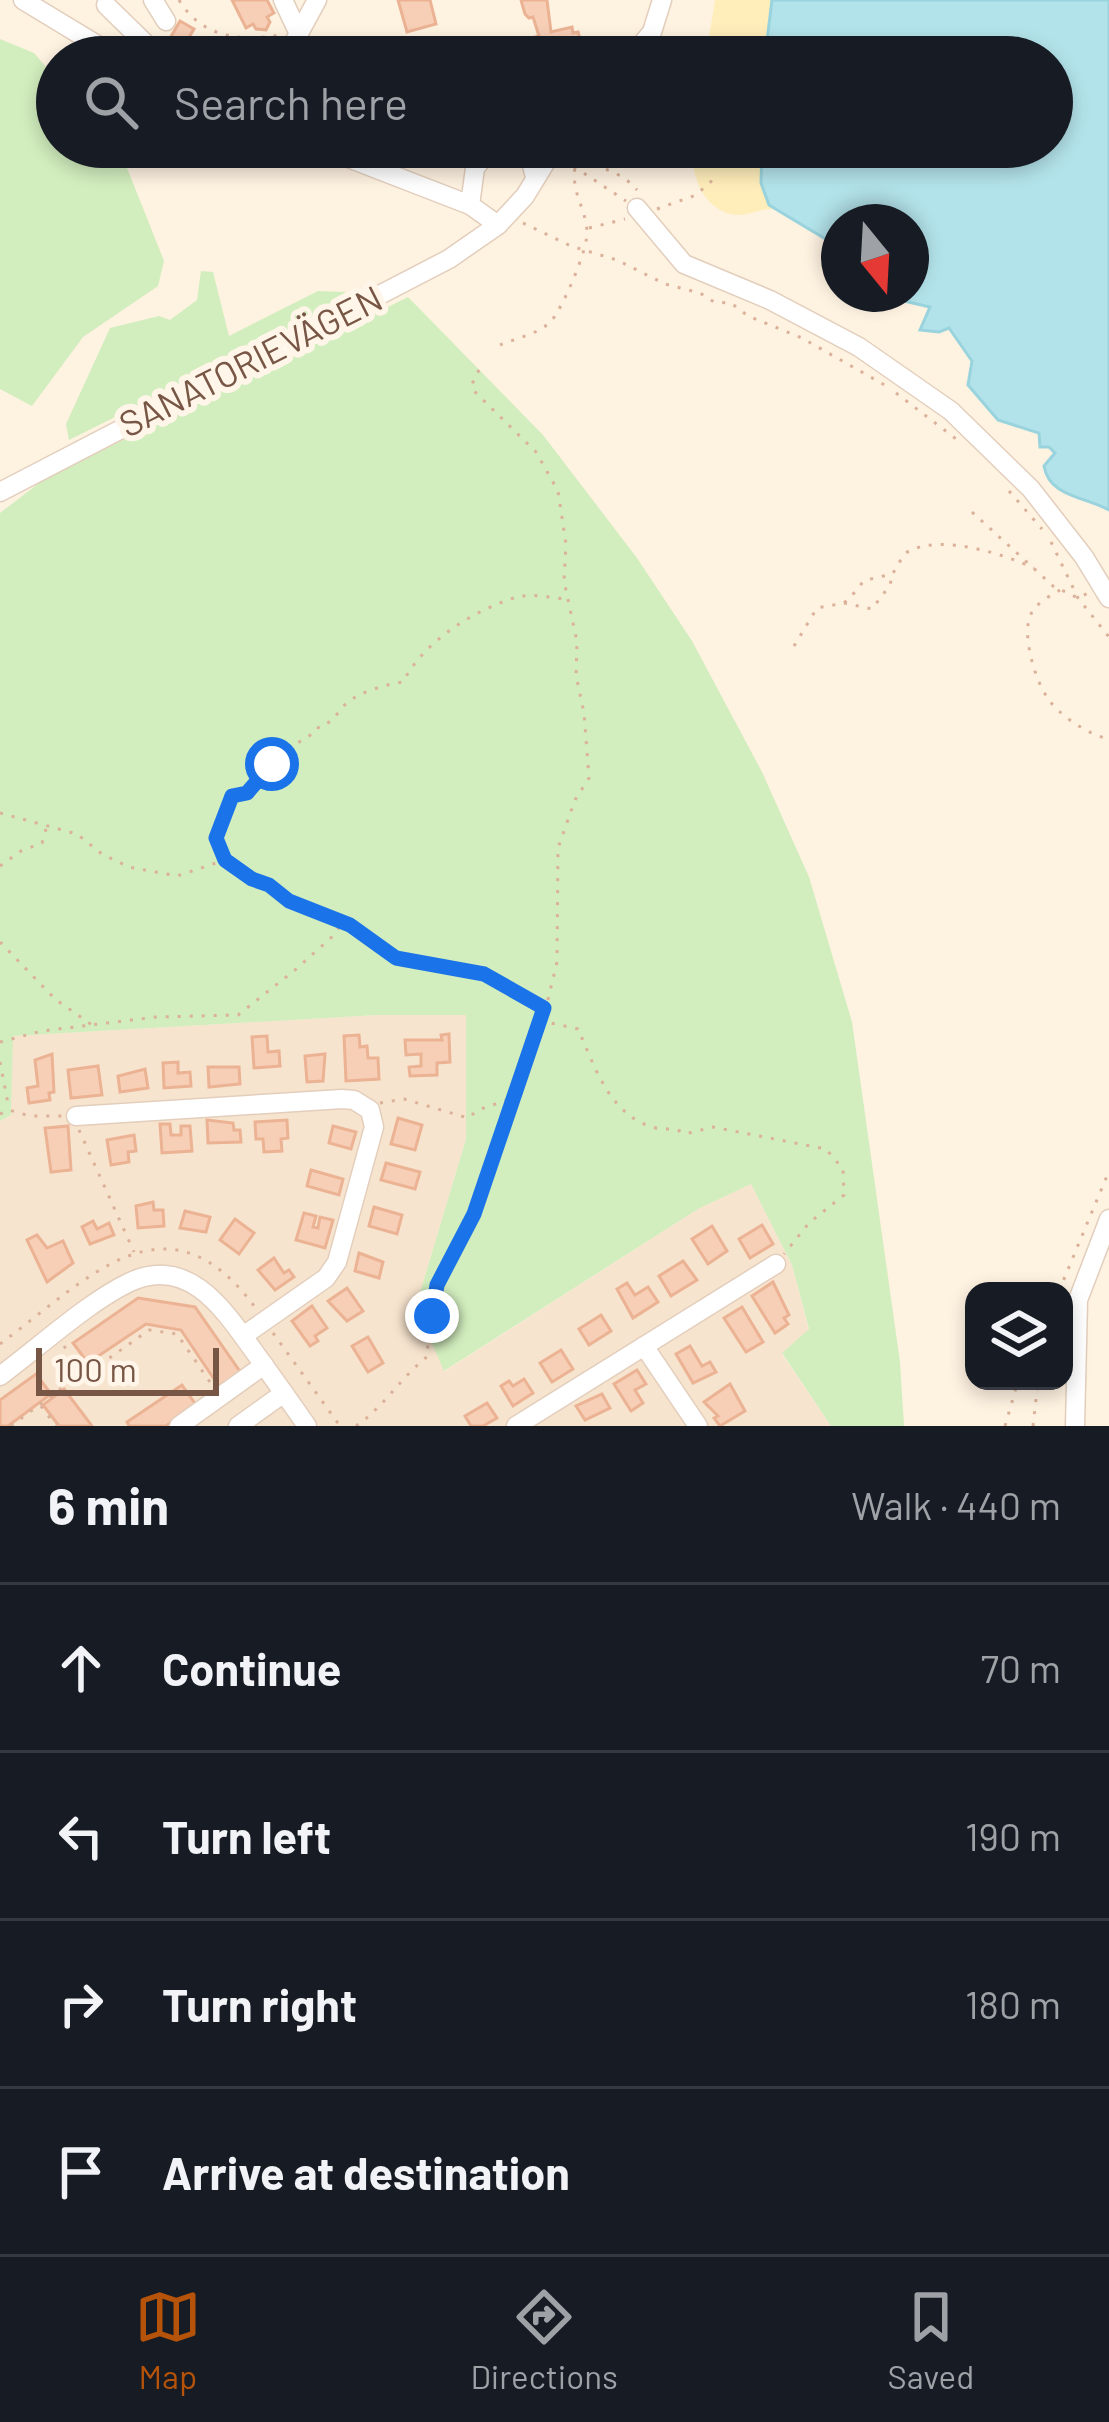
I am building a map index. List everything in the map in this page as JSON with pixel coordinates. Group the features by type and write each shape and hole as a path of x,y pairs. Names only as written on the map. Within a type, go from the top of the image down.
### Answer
{"street":[{"path":"23,0 80,36 109,3 139,36"},
{"path":"153,0 166,21"},
{"path":"284,0 298,34"},
{"path":"298,34 316,0"},
{"path":"649,36 662,0"},
{"path":"374,168 503,220"},
{"path":"470,205 476,168"},
{"path":"532,168 536,177"},
{"name":"SANATORIEVÄGEN","path":"0,492 449,259 503,220 542,168"},
{"path":"639,210 684,264 770,300 860,346 951,412 1031,489 1105,591"},
{"path":"76,1116 342,1099 363,1104 373,1114 374,1127 337,1262 326,1278 243,1336"},
{"path":"1075,1426 1078,1300 1109,1219"},
{"path":"516,1426 776,1264"},
{"path":"0,1376 123,1286 160,1276 184,1279 204,1289 307,1426"},
{"path":"644,1346 698,1426"},
{"path":"178,1426 264,1365"},
{"path":"238,1426 284,1394"}],"path":[{"path":"178,0 204,28 226,36"},
{"path":"280,36 301,36"},
{"path":"500,345 538,331 552,320 584,250 587,229 574,193 575,168"},
{"path":"576,168 639,210"},
{"path":"596,168 634,184 639,210"},
{"path":"503,220 617,260 714,302 731,303 890,388 969,450"},
{"path":"356,1426 380,1410 400,1379 428,1356 427,1325 435,1308 437,1285 474,1214 545,1012 557,962 559,848 575,800 589,778 576,674 578,642 568,600 558,491 536,452 475,391 472,384 482,364"},
{"path":"1007,488 1056,548 1078,598 1109,637"},
{"path":"972,512 1060,590 1078,598 1105,591"},
{"path":"794,646 818,608 844,603 872,608 890,585 903,554 937,546 983,549 1034,568"},
{"path":"844,603 869,576 892,574"},
{"path":"1060,590 1033,609 1028,619 1030,647 1043,692 1090,734 1109,739"},
{"path":"568,600 534,595 485,610 441,633 403,682 386,683 346,702 336,718 286,750 247,793 232,796 217,830 225,860 289,901 370,937 396,958 484,974 544,1008 547,1022 578,1029 613,1102 655,1128 676,1128 685,1134 712,1127 826,1149 843,1169 844,1195 809,1223 776,1264"},
{"path":"0,813 77,834 129,867 177,876 225,860"},
{"path":"0,866 20,850 42,843 46,827"},
{"path":"0,1042 42,1030 156,1017 238,1015 334,935 341,923"},
{"path":"0,942 55,999 93,1027"},
{"path":"0,1062 9,1110"},
{"path":"373,1114 382,1100 404,1099 468,1118 516,1097"},
{"path":"0,1114 9,1110 30,1116 76,1116 80,1138 134,1252"},
{"path":"1063,1282 1109,1171"},
{"path":"265,1321 340,1426"},
{"path":"11,1426 149,1330 177,1334 220,1396"},
{"path":"56,1334 77,1366 86,1370"},
{"path":"1005,1426 1015,1390"},
{"path":"1033,1426 1037,1390"},
{"path":"40,1405 56,1426"}],"shaded area":[{"path":"378,1015 467,1015 466,1139 416,1306 445,1371 698,1209 751,1184 792,1265 809,1330 782,1354 831,1426 0,1426 0,1121 11,1115 12,1036"}],"green space":[{"path":"0,39 36,55 36,168 127,168 164,261 158,286 83,337 32,406 0,389"},
{"path":"201,271 213,272 229,336 318,291 345,292 350,300 69,440 66,424 110,328 159,316 170,320 197,300"},
{"path":"408,297 543,435 637,558 692,641 762,772 809,877 852,1022 900,1362 904,1426 831,1426 782,1353 809,1329 792,1265 751,1184 698,1209 444,1371 416,1306 466,1139 466,1015 378,1015 13,1036 11,1115 0,1121 0,513 43,480"}],"sand":[{"path":"715,0 772,0 768,36 709,36"},
{"path":"694,168 761,168 763,188 774,209 736,215 725,212 707,199"}],"water":[{"path":"772,0 1109,0 1109,510 1053,484 1044,466 1055,453 1040,447 1039,433 998,420 968,385 972,361 949,328 920,330 930,307 929,204 821,204 821,236 769,205 761,183 761,168 1073,168 1073,36 768,36"}],"building":[{"path":"232,0 267,0 274,13 267,17 266,30 253,24 246,28"},
{"path":"398,0 430,0 436,24 407,32"},
{"path":"521,0 547,0 551,32 572,27 579,36 539,36 533,17 525,14"},
{"path":"180,21 194,29 190,36 171,36"},
{"path":"449,1034 450,1062 437,1063 437,1075 410,1076 409,1067 421,1066 421,1054 406,1055 405,1040 442,1040 441,1035"},
{"path":"359,1035 368,1058 378,1058 379,1079 346,1081 344,1036"},
{"path":"267,1036 268,1052 279,1051 280,1066 254,1068 252,1037"},
{"path":"52,1054 54,1092 49,1093 50,1100 29,1103 27,1088 38,1086 35,1060"},
{"path":"325,1054 323,1081 307,1082 305,1056"},
{"path":"178,1062 178,1073 190,1072 191,1086 164,1088 163,1063"},
{"path":"98,1066 102,1095 71,1098 68,1070"},
{"path":"208,1067 239,1067 240,1084 209,1087"},
{"path":"145,1069 148,1088 120,1092 118,1076"},
{"path":"398,1118 422,1125 415,1150 391,1144"},
{"path":"207,1120 233,1123 234,1130 240,1130 241,1142 208,1143"},
{"path":"287,1120 288,1138 281,1139 282,1151 264,1152 263,1139 256,1139 255,1122"},
{"path":"160,1124 170,1124 171,1135 181,1135 181,1126 190,1126 192,1151 162,1153"},
{"path":"68,1126 71,1170 51,1172 45,1128"},
{"path":"333,1126 356,1132 351,1149 329,1143"},
{"path":"134,1135 136,1151 128,1152 129,1162 111,1165 107,1140"},
{"path":"386,1163 420,1172 415,1189 381,1180"},
{"path":"311,1170 343,1179 339,1195 307,1186"},
{"path":"153,1202 154,1210 163,1210 164,1226 138,1228 136,1206"},
{"path":"374,1207 402,1215 397,1234 369,1226"},
{"path":"185,1211 210,1217 206,1232 180,1228"},
{"path":"304,1213 316,1216 313,1227 318,1228 320,1217 333,1220 325,1248 296,1240"},
{"path":"235,1219 254,1233 239,1254 220,1240"},
{"path":"93,1221 97,1229 109,1223 114,1235 90,1244 82,1227"},
{"path":"762,1225 773,1244 750,1258 739,1239"},
{"path":"712,1226 727,1251 708,1264 692,1239"},
{"path":"37,1235 47,1248 63,1241 73,1263 47,1282 27,1240"},
{"path":"359,1253 383,1262 379,1278 355,1271"},
{"path":"274,1258 284,1273 289,1270 294,1277 275,1290 258,1270"},
{"path":"683,1261 697,1280 671,1296 659,1276"},
{"path":"773,1282 789,1315 784,1318 788,1324 775,1333 752,1296"},
{"path":"627,1283 635,1295 648,1287 658,1302 633,1318 617,1289"},
{"path":"347,1288 363,1311 347,1321 328,1301"},
{"path":"138,1298 195,1307 241,1373 220,1388 181,1330 146,1324 88,1363 73,1343"},
{"path":"312,1306 327,1328 310,1346 292,1321"},
{"path":"742,1307 763,1342 746,1352 724,1318"},
{"path":"601,1315 611,1331 589,1345 579,1329"},
{"path":"368,1337 383,1363 368,1372 352,1346"},
{"path":"690,1346 702,1366 710,1362 716,1372 693,1383 676,1354"},
{"path":"561,1350 573,1369 552,1382 540,1363"},
{"path":"637,1370 646,1384 635,1390 643,1403 631,1411 614,1384"},
{"path":"36,1374 51,1394 8,1426 0,1426 0,1400"},
{"path":"524,1379 533,1393 513,1406 501,1386"},
{"path":"730,1384 745,1411 720,1426 714,1418 718,1416 704,1402"},
{"path":"182,1385 196,1405 166,1426 129,1426 127,1422"},
{"path":"64,1389 92,1426 59,1426 43,1405"},
{"path":"602,1394 610,1408 585,1420 576,1406"},
{"path":"487,1403 497,1418 471,1426 465,1416"}],"route":[{"path":"272,764 247,793 232,796 226,808 216,838 225,860 289,901 350,925 396,958 484,974 544,1008 474,1214 437,1285 432,1316"}]}
